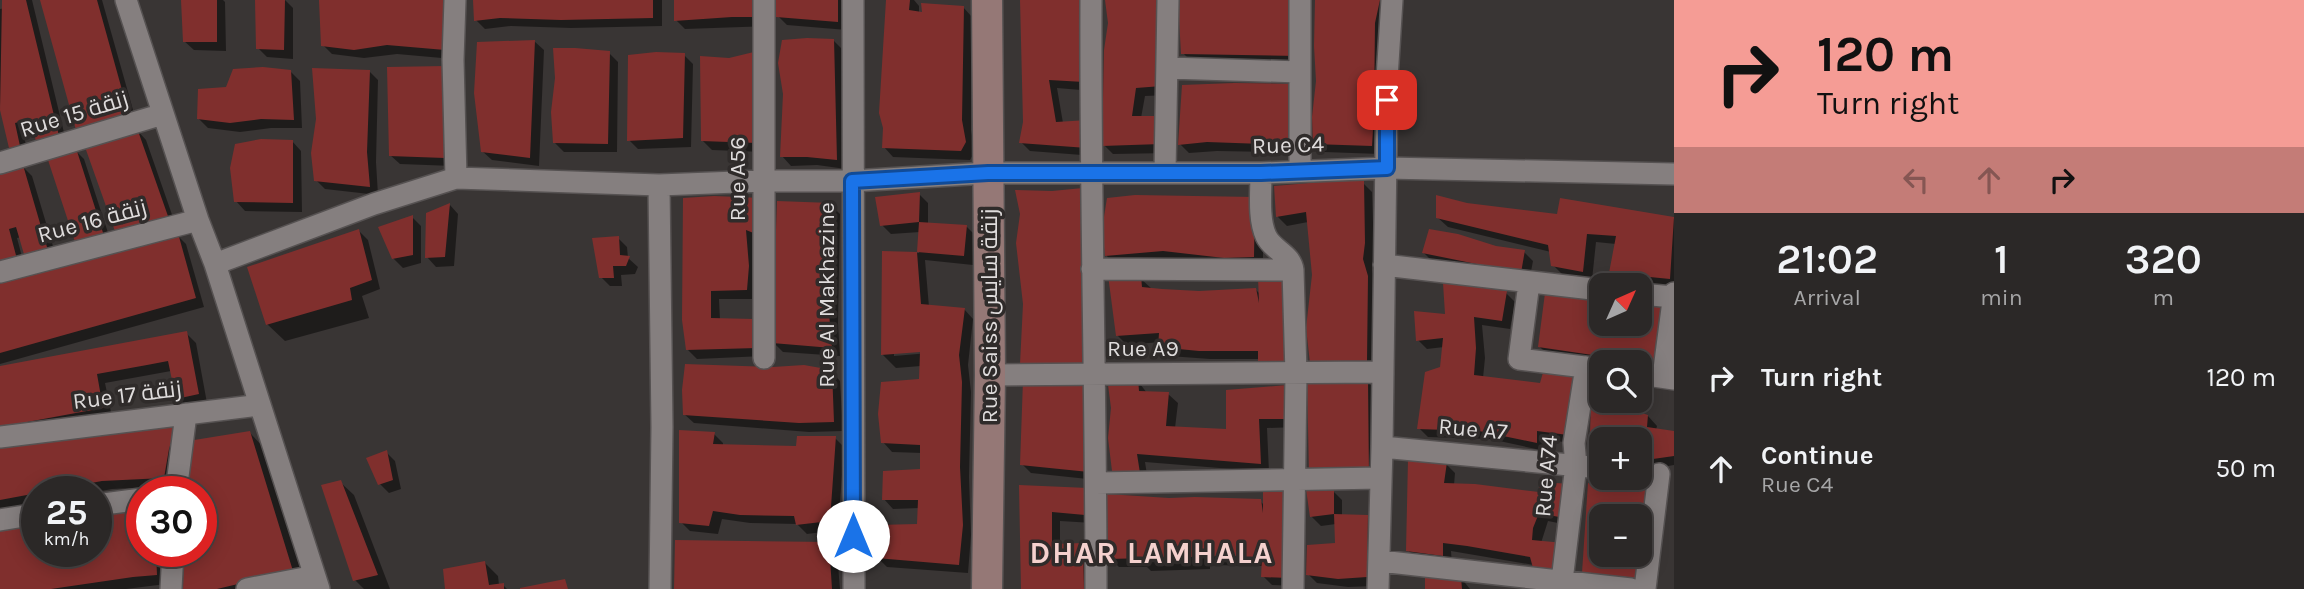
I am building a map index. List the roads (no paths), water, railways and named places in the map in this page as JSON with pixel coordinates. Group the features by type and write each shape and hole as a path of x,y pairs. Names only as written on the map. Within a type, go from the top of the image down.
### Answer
{"street":[{"path":"126,0 215,264 317,583 247,589"},
{"path":"455,0 453,60 456,178"},
{"name":"Rue A56","path":"764,0 764,358"},
{"name":"Rue Al Makhazine","path":"853,0 854,589"},
{"name":"Rue Saiss زنقة سايس","path":"987,0 990,375 987,589"},
{"path":"1091,0 1090,172 1096,483 1103,589"},
{"path":"1165,172 1168,0"},
{"path":"1300,0 1300,172"},
{"path":"1378,589 1387,78 1392,0"},
{"path":"1167,68 1300,72"},
{"name":"Rue 15 زنقة","path":"0,163 163,114"},
{"name":"Rue C4","path":"215,264 374,204 456,178 659,186 763,181 852,181 988,173 1261,173 1387,168 1674,174"},
{"path":"1261,173 1263,229 1270,244 1290,259 1293,270 1296,374 1293,589"},
{"path":"659,186 662,427 660,589"},
{"name":"Rue 16 زنقة","path":"0,272 198,220"},
{"path":"1384,265 1589,289"},
{"path":"1092,269 1293,270"},
{"path":"1530,283 1519,359 1589,368"},
{"path":"1652,295 1674,296 1669,378"},
{"name":"Rue A9","path":"990,375 1383,372"},
{"name":"Rue A74","path":"1562,585 1576,465 1574,443 1589,384"},
{"name":"Rue 17 زنقة","path":"0,437 260,405"},
{"path":"178,476 186,414"},
{"name":"Rue A7","path":"1382,447 1589,467"},
{"path":"1645,589 1658,474"},
{"path":"1096,483 1380,478"},
{"path":"0,520 21,517"},
{"path":"1380,561 1562,585 1632,589"},
{"path":"171,589 172,567"}],"district":[{"name":"DHAR LAMHALA","path":"1152,553"}]}
